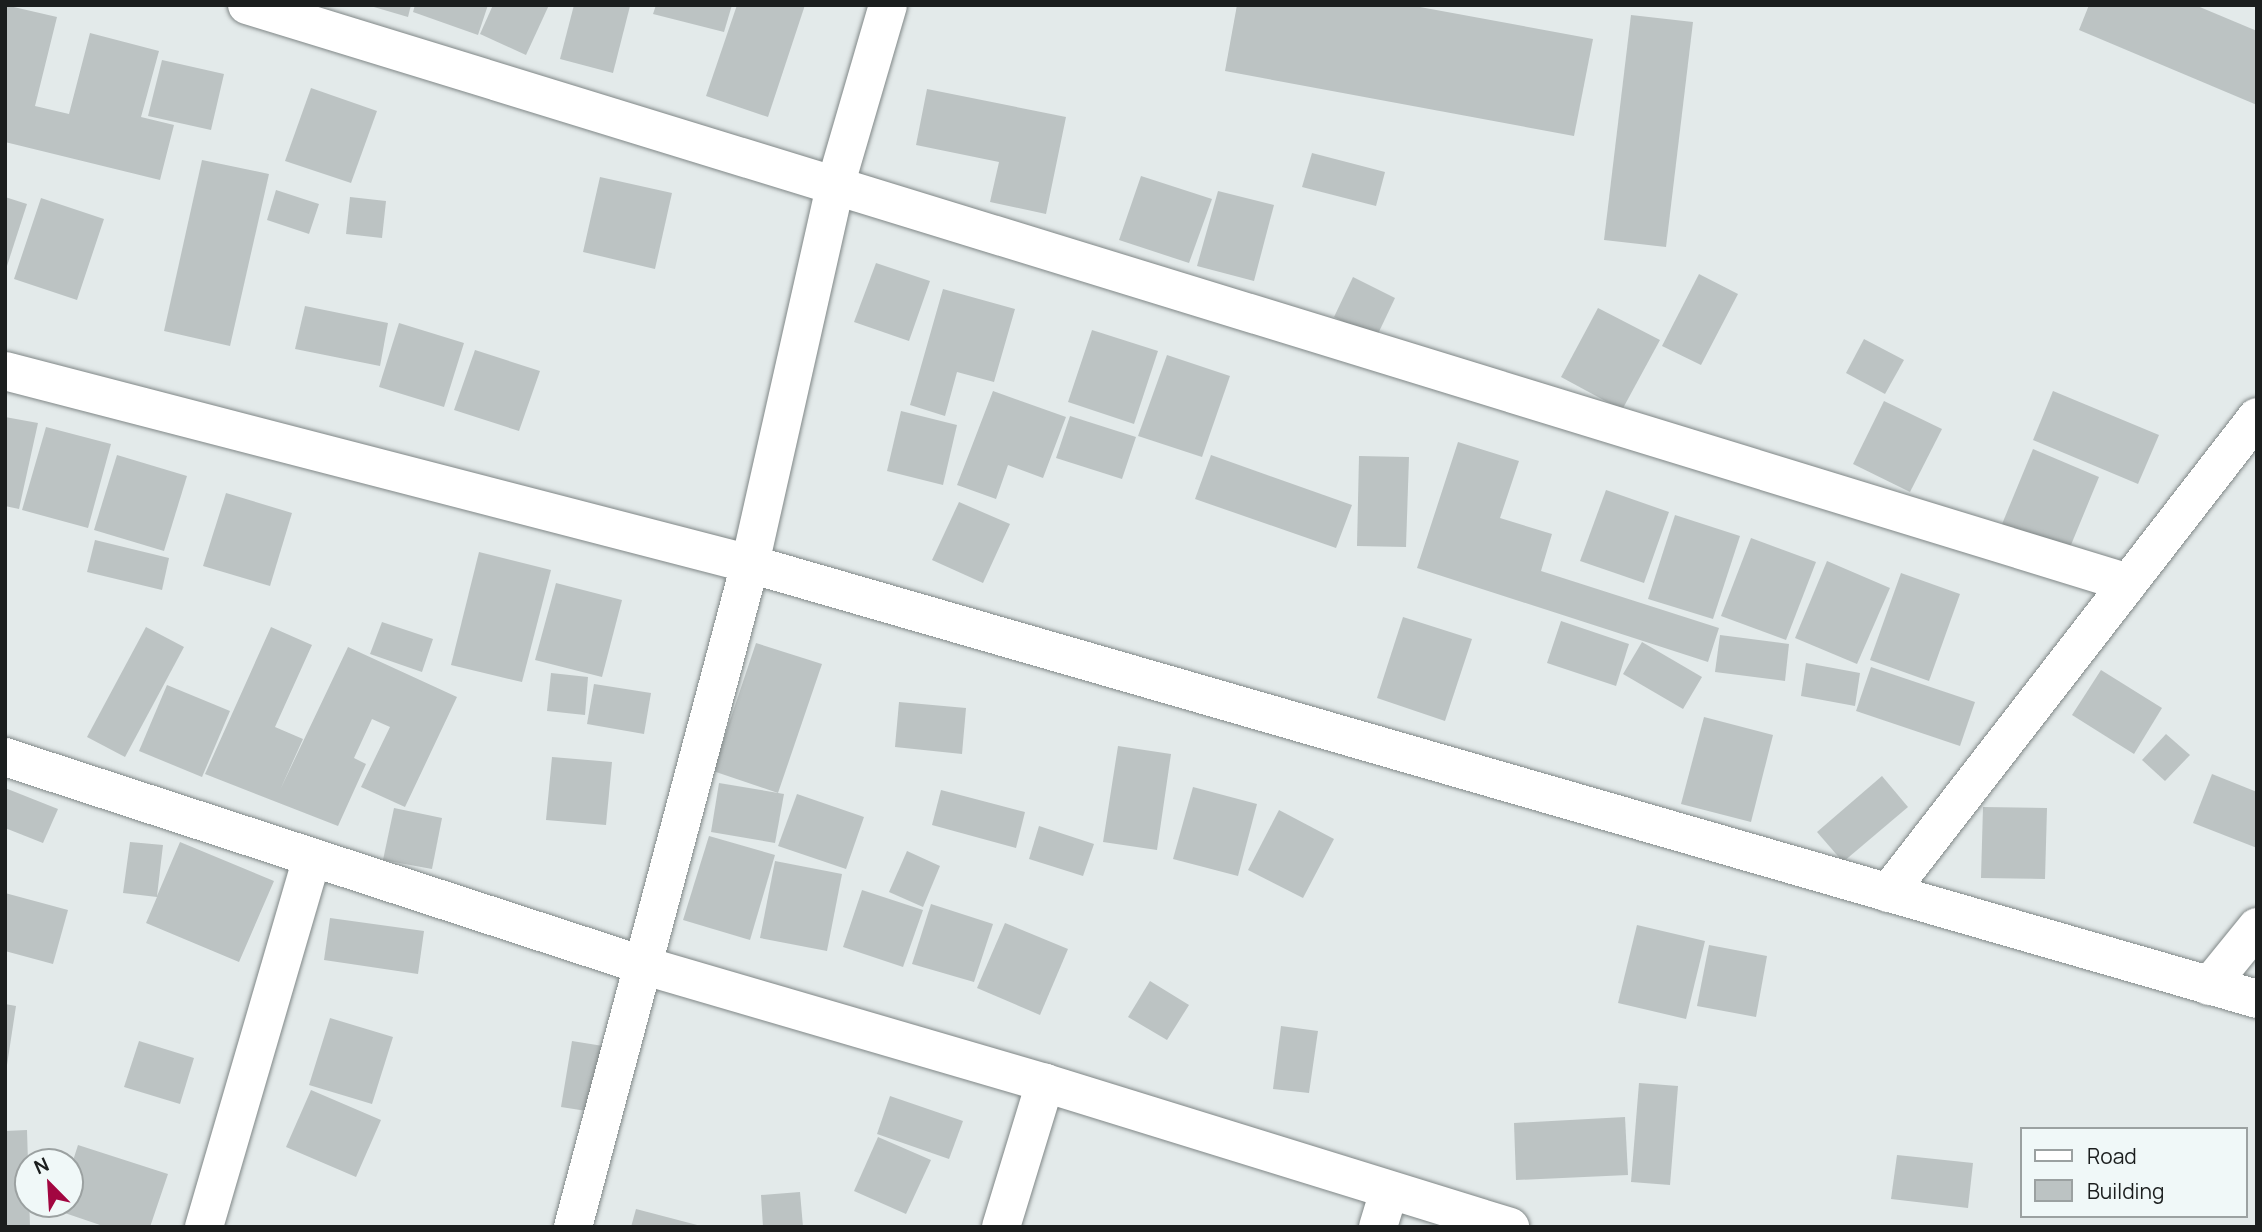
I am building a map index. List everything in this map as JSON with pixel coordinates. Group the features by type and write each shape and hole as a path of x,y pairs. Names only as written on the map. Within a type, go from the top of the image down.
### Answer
{"street":[{"path":"247,5 836,183 2128,583"},
{"path":"573,1227 750,565 836,183 888,5"},
{"path":"5,371 750,565 2257,999"},
{"path":"1888,893 2257,417"},
{"path":"5,757 642,965 1045,1083 1510,1227"},
{"path":"204,1227 312,856"},
{"path":"2209,986 2257,927"},
{"path":"1001,1227 1045,1083"},
{"path":"1378,1227 1389,1191"}],"building":[{"path":"5,5 57,17 35,106 69,114 90,33 159,51 141,117 174,125 160,180 5,142"},
{"path":"367,5 411,5 408,17"},
{"path":"415,5 488,5 478,35 413,12"},
{"path":"493,5 549,5 526,55 480,34"},
{"path":"574,5 630,6 613,73 560,59"},
{"path":"656,5 732,5 724,32 653,14"},
{"path":"737,5 805,5 768,117 706,96"},
{"path":"1237,5 1409,5 1593,39 1574,136 1225,71"},
{"path":"2089,5 2195,5 2257,31 2257,105 2079,30"},
{"path":"1631,15 1693,22 1666,247 1604,240"},
{"path":"162,60 224,74 211,130 148,116"},
{"path":"311,88 377,111 351,183 285,161"},
{"path":"927,89 1066,117 1046,214 990,202 999,162 916,145"},
{"path":"1312,153 1385,172 1376,206 1302,187"},
{"path":"202,160 269,174 230,346 164,331"},
{"path":"1141,176 1212,199 1189,263 1119,240"},
{"path":"600,177 672,193 655,269 583,252"},
{"path":"276,190 319,204 309,234 267,220"},
{"path":"1218,191 1274,205 1254,281 1197,266"},
{"path":"5,197 27,204 6,269 5,269"},
{"path":"350,197 386,201 382,238 346,234"},
{"path":"41,198 104,219 77,300 14,279"},
{"path":"876,263 930,281 909,341 854,322"},
{"path":"1699,274 1738,294 1701,365 1662,346"},
{"path":"1353,277 1395,298 1376,338 1334,317"},
{"path":"943,289 1015,309 994,382 957,372 945,416 910,405"},
{"path":"305,306 388,323 380,366 295,349"},
{"path":"1598,308 1660,340 1622,410 1561,377"},
{"path":"399,323 464,343 444,407 379,387"},
{"path":"1092,330 1158,351 1134,424 1068,402"},
{"path":"1864,339 1904,360 1885,394 1846,373"},
{"path":"475,350 540,371 519,431 454,410"},
{"path":"1167,355 1230,376 1202,457 1138,436"},
{"path":"993,391 1066,417 1043,478 1008,465 996,499 957,485"},
{"path":"2053,391 2159,435 2138,484 2033,440"},
{"path":"1884,401 1942,429 1910,492 1853,464"},
{"path":"901,411 957,425 943,485 887,471"},
{"path":"1070,416 1136,437 1122,479 1056,458"},
{"path":"5,417 38,423 19,509 5,506"},
{"path":"46,427 111,444 88,528 22,510"},
{"path":"1458,442 1519,461 1500,518 1552,534 1541,571 1719,628 1708,662 1417,568"},
{"path":"2033,449 2099,477 2066,557 2000,529"},
{"path":"117,455 187,476 164,551 94,530"},
{"path":"1211,455 1352,505 1336,548 1195,499"},
{"path":"1359,456 1409,457 1406,547 1357,546"},
{"path":"1606,490 1669,512 1644,583 1580,561"},
{"path":"226,493 292,513 270,586 203,566"},
{"path":"959,502 1010,524 983,583 932,560"},
{"path":"1675,515 1740,536 1713,619 1648,599"},
{"path":"1751,538 1816,562 1786,640 1721,616"},
{"path":"95,540 169,558 162,590 87,572"},
{"path":"479,552 551,570 522,682 451,665"},
{"path":"1827,561 1890,588 1857,664 1795,638"},
{"path":"1901,573 1960,594 1929,681 1870,660"},
{"path":"556,583 622,600 602,677 535,660"},
{"path":"1403,617 1472,639 1445,721 1377,698"},
{"path":"1561,621 1629,644 1616,686 1547,663"},
{"path":"382,622 433,639 422,672 370,654"},
{"path":"146,627 184,647 125,757 87,737"},
{"path":"271,627 312,645 275,727 303,739 280,790 348,647 457,697 405,807 361,787 390,727 372,719 354,758 366,764 338,826 205,774"},
{"path":"1720,635 1789,644 1785,681 1715,672"},
{"path":"1642,642 1702,677 1683,709 1623,674"},
{"path":"756,643 822,664 778,793 713,771"},
{"path":"1806,663 1860,673 1855,706 1801,696"},
{"path":"1871,667 1975,702 1960,746 1856,711"},
{"path":"2101,670 2162,708 2134,754 2072,715"},
{"path":"551,673 588,677 585,715 547,711"},
{"path":"594,684 651,693 644,734 587,724"},
{"path":"167,685 230,711 202,777 139,751"},
{"path":"899,702 966,708 962,754 895,747"},
{"path":"1704,717 1773,735 1751,822 1681,804"},
{"path":"2166,734 2190,755 2165,781 2142,760"},
{"path":"1118,746 1171,754 1157,850 1103,842"},
{"path":"552,757 612,762 606,825 546,820"},
{"path":"2212,774 2257,792 2257,848 2193,823"},
{"path":"1882,776 1908,807 1843,862 1817,832"},
{"path":"719,783 784,794 775,843 711,832"},
{"path":"1193,787 1257,804 1238,876 1173,859"},
{"path":"5,788 58,809 43,843 5,828"},
{"path":"941,790 1025,812 1016,848 932,825"},
{"path":"797,794 864,817 846,869 778,846"},
{"path":"1983,807 2047,808 2045,879 1981,878"},
{"path":"394,808 442,818 432,869 383,860"},
{"path":"1279,810 1334,839 1303,898 1248,870"},
{"path":"1039,826 1094,844 1083,876 1029,859"},
{"path":"709,836 775,855 750,940 683,920"},
{"path":"130,842 163,845 157,896 180,842 274,881 239,962 146,923 157,897 123,893"},
{"path":"907,851 940,866 923,907 889,892"},
{"path":"775,861 842,874 827,951 760,938"},
{"path":"862,890 923,910 903,967 843,947"},
{"path":"5,893 68,910 53,964 5,951"},
{"path":"931,904 993,924 974,982 912,964"},
{"path":"330,918 424,931 418,974 324,960"},
{"path":"1005,923 1068,949 1040,1015 977,988"},
{"path":"1637,925 1705,941 1686,1019 1618,1003"},
{"path":"1709,945 1767,956 1756,1017 1697,1006"},
{"path":"1150,981 1189,1005 1167,1040 1128,1017"},
{"path":"5,1004 16,1006 7,1065 5,1065"},
{"path":"330,1018 393,1037 372,1104 309,1085"},
{"path":"1281,1026 1318,1031 1309,1093 1273,1089"},
{"path":"139,1041 194,1058 180,1104 124,1087"},
{"path":"572,1041 603,1046 593,1112 561,1107"},
{"path":"1639,1083 1678,1086 1670,1185 1631,1182"},
{"path":"311,1090 381,1120 356,1177 286,1147"},
{"path":"890,1096 963,1121 949,1159 877,1134"},
{"path":"1625,1117 1628,1175 1516,1180 1514,1123"},
{"path":"27,1130 28,1148 14,1148 14,1218 30,1218 30,1227 5,1227 5,1131"},
{"path":"878,1137 931,1160 906,1214 854,1191"},
{"path":"78,1145 168,1174 150,1227 106,1227 80,1218 84,1218 84,1148 77,1148"},
{"path":"1897,1155 1973,1163 1968,1208 1891,1199"},
{"path":"800,1192 803,1227 763,1227 761,1195"},
{"path":"636,1209 701,1226 701,1227 631,1227"}]}
